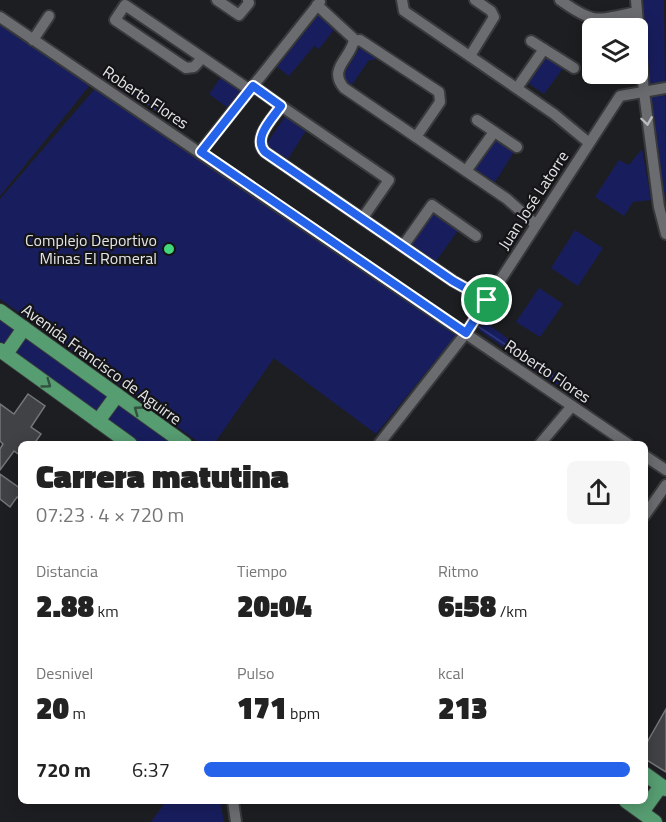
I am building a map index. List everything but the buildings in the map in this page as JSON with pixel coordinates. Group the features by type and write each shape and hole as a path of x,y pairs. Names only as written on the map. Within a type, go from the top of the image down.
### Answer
{"main road":[{"name":"Avenida Francisco de Aguirre","path":"0,311 181,441"},
{"path":"24,328 3,352 126,441"},
{"path":"98,421 117,395"},
{"path":"634,805 655,822"}],"street":[{"path":"217,0 239,15 249,3 248,0"},
{"path":"402,0 404,11 554,114 588,142"},
{"path":"470,56 494,17 491,11 475,0"},
{"path":"636,0 644,92 659,207 666,234"},
{"path":"566,2 583,17 592,19 637,12"},
{"path":"201,152 319,3 352,35 354,41 338,69 341,84 507,199 535,224"},
{"path":"202,58 194,67 186,68 115,20 125,5 202,58 281,106 389,180 362,219"},
{"path":"33,40 49,16"},
{"name":"Roberto Flores","path":"0,17 624,441"},
{"path":"354,41 360,40 439,92 440,102 416,137"},
{"path":"531,41 574,68"},
{"path":"517,88 544,49"},
{"name":"Juan José Latorre","path":"381,441 466,333 620,96 666,88"},
{"path":"281,106 261,136 262,150 453,281 487,300"},
{"path":"477,120 517,147"},
{"path":"466,171 494,132"},
{"path":"403,246 432,205 476,236"},
{"path":"543,441 572,406"},
{"path":"648,458 666,470"},
{"path":"648,511 666,485"},
{"path":"233,804 236,822"}],"shaded area":[{"path":"639,0 664,0 666,207 648,69 648,18 641,18"},
{"path":"320,13 336,27 319,49 314,46 289,76 277,67"},
{"path":"0,25 90,85 0,196"},
{"path":"362,44 378,55 374,60 369,60 351,86 341,79"},
{"path":"544,51 566,64 544,94 525,81"},
{"path":"221,77 241,91 228,108 209,94"},
{"name":"Complejo Deportivo Minas El Romeral","path":"99,84 458,333 376,434 274,358 216,441 197,441 0,299 0,199"},
{"path":"287,114 307,129 286,162 268,149 267,143"},
{"path":"501,137 517,147 495,182 475,169 495,140"},
{"path":"642,149 651,200 633,202 624,216 595,197 619,160 629,165"},
{"path":"433,211 459,229 434,264 409,246"},
{"path":"575,230 603,248 578,286 551,268"},
{"path":"539,288 563,304 540,337 516,322"},
{"path":"0,314 176,441 132,441 0,346"},
{"path":"485,322 565,380 560,387 479,330"},
{"path":"164,804 221,804 224,822 151,822"}],"waterway":[{"path":"117,83 179,125"},
{"path":"479,327 563,383"}],"place":[{"name":"Complejo Deportivo Minas El Romeral","path":"169,249"}],"route":[{"path":"253,86 281,106 261,136 262,150 453,281 487,300 466,333 201,152 253,86"}]}
